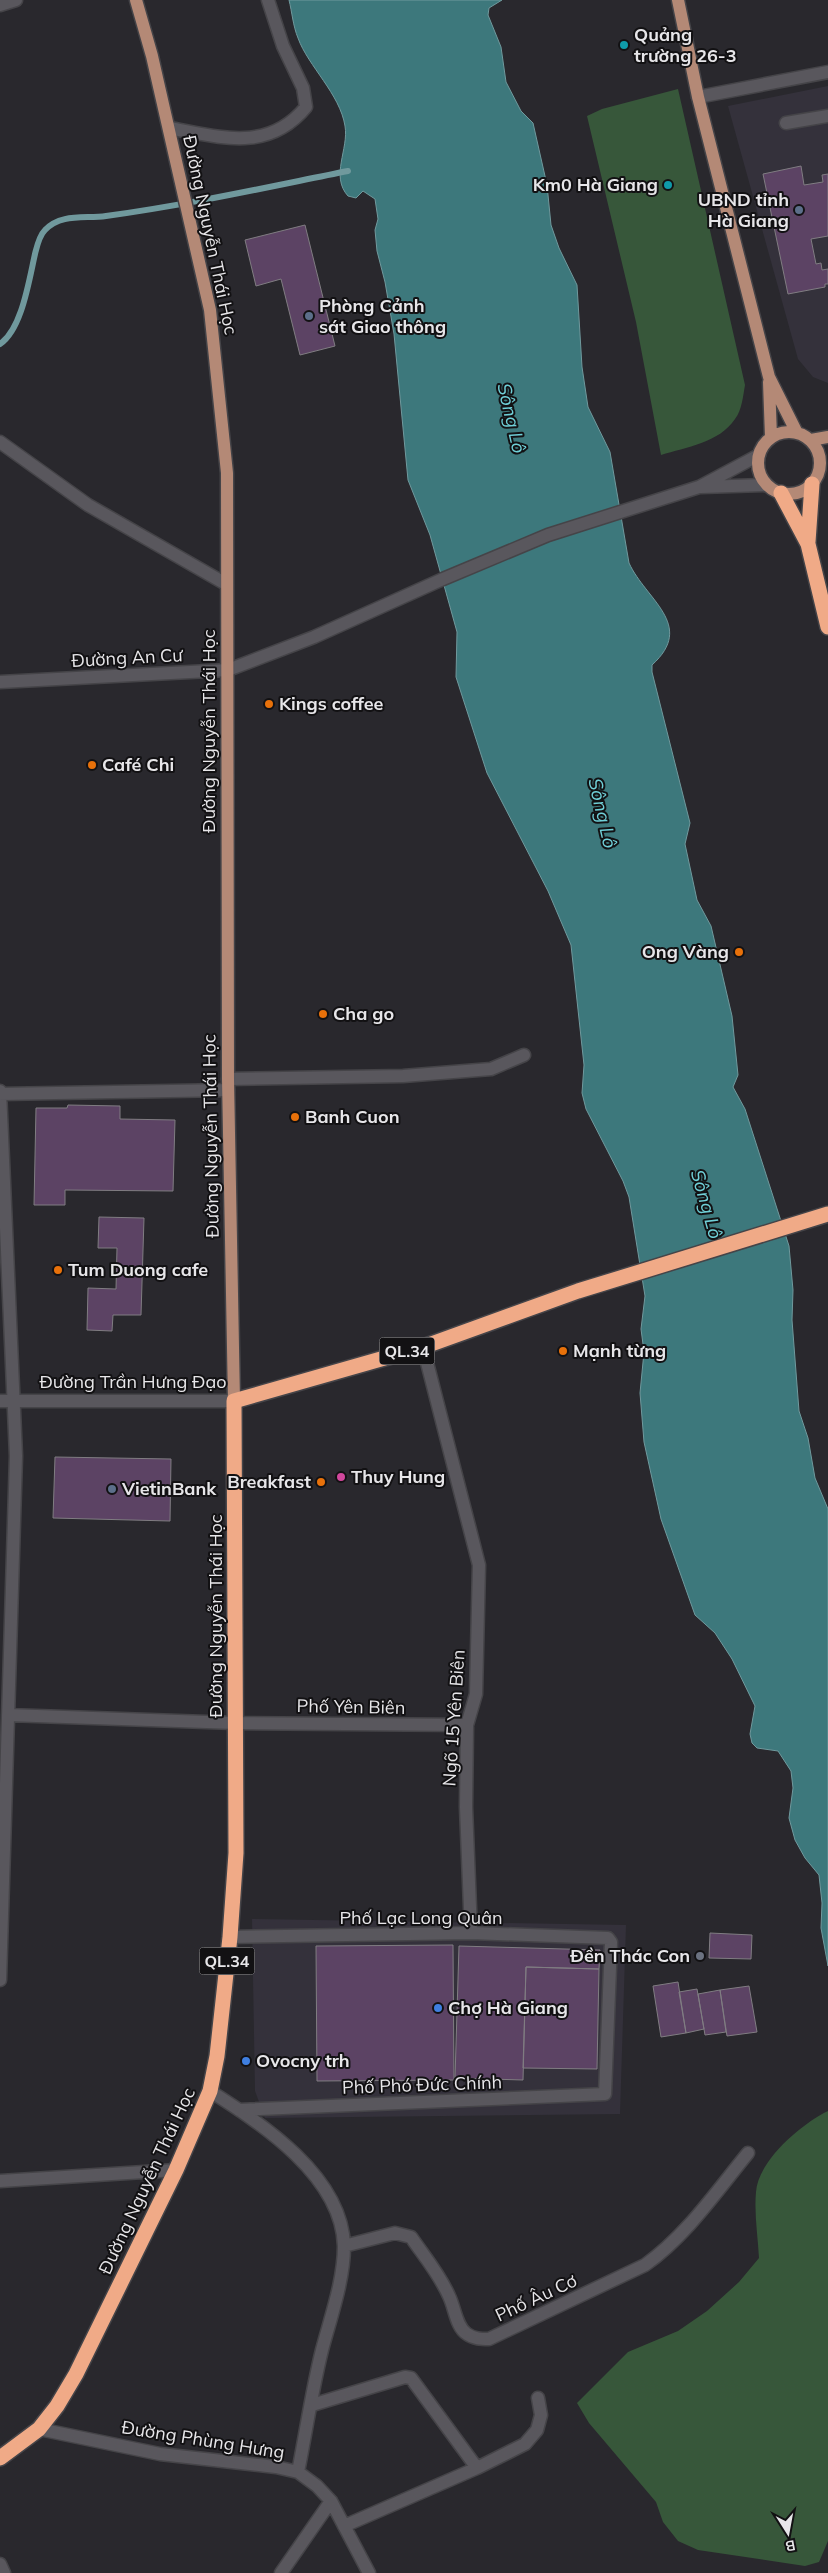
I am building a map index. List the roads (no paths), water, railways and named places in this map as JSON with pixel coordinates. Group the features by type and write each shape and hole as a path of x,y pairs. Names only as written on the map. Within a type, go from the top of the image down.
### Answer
{"highway":[{"path":"808,544 812,484"},
{"path":"781,493 808,544 828,627"},
{"name":"Đường Trần Hưng Đạo","path":"234,1401 424,1346 578,1291 828,1214"},
{"name":"Đường Nguyễn Thái Học","path":"0,2458 39,2428 57,2406 76,2374 176,2170 210,2091 217,2056 230,1937 236,1853 234,1401"}],"main road":[{"name":"Đường Nguyễn Thái Học","path":"136,0 169,128 210,310 228,473 226,584 228,670 228,1084 234,1401"},
{"path":"678,0 698,97 769,377 771,437"},
{"path":"769,377 797,432"},
{"path":"797,432 811,440 824,468 812,484 798,493 781,493 767,485 759,472 759,455 771,437 779,433 797,432"},
{"path":"811,440 828,437"}],"street":[{"path":"0,5 16,0"},
{"path":"169,128 231,138 251,139 269,136 298,117 306,107 303,88 283,46 268,0"},
{"path":"698,97 828,72"},
{"path":"786,123 828,116"},
{"path":"0,442 88,506 226,584"},
{"path":"698,487 759,455"},
{"path":"698,487 767,485"},
{"name":"Đường An Cư","path":"0,682 228,670 314,637 392,604 443,579 548,535 614,512 698,487"},
{"path":"0,1980 16,1456 0,1093 403,1076 491,1069 524,1055"},
{"name":"Ngõ 15 Yên Biên","path":"424,1346 479,1565 476,1694 467,1726 466,1808 471,1933"},
{"name":"Đường Trần Hưng Đạo","path":"0,1401 234,1401"},
{"name":"Phố Yên Biên","path":"8,1715 235,1723 467,1726"},
{"name":"Phố Lạc Long Quân","path":"230,1937 471,1933 611,1940 606,2094"},
{"path":"210,2091 276,2135 296,2154 323,2188 340,2222 344,2246 341,2275 320,2361 298,2472"},
{"name":"Phố Phó Đức Chính","path":"240,2110 606,2094"},
{"name":"Phố Âu Cơ","path":"344,2246 395,2233 411,2237 450,2296 460,2328 466,2334 477,2339 489,2339 646,2265 660,2255 682,2232 748,2153"},
{"path":"0,2182 176,2170"},
{"path":"312,2405 404,2377 411,2378 477,2468"},
{"path":"344,2526 477,2468 525,2444 537,2430 541,2415 538,2398"},
{"name":"Đường Phùng Hưng","path":"39,2428 160,2454 276,2467 298,2472 317,2486 331,2501 369,2573"},
{"path":"281,2573 331,2501"},
{"path":"0,2564 4,2573"}],"water":[{"name":"Sông Lô","path":"289,0 502,0 489,8 488,15 501,47 506,82 521,111 533,123 547,185 551,225 559,248 577,285 582,367 588,407 610,452 629,563 669,625 669,637 664,651 652,665 652,672 690,823 685,844 697,900 711,926 732,1016 738,1075 733,1087 745,1109 789,1246 799,1411 808,1438 815,1478 828,1509 828,1966 821,1928 822,1903 819,1875 805,1858 795,1840 789,1818 793,1788 791,1771 778,1751 757,1748 752,1743 750,1734 755,1706 732,1659 715,1633 695,1615 661,1519 644,1442 640,1393 644,1352 641,1329 645,1296 629,1197 623,1181 586,1109 582,1093 584,1065 571,945 548,891 487,773 456,677 457,632 430,535 408,480 394,334 385,282 377,251 375,230 378,219 375,199 363,191 356,198 348,196 343,188 340,180 340,171 346,135 342,114 331,91 303,49 295,29"}],"waterway":[{"path":"0,344 8,337 14,327 24,303 40,238 45,230 58,221 167,207 348,171"}],"place":[{"name":"Quảng trường 26-3","path":"624,45"},
{"name":"Km0 Hà Giang","path":"668,185"},
{"name":"UBND tỉnh Hà Giang","path":"799,210"},
{"name":"Phòng Cảnh sát Giao thông","path":"309,316"},
{"name":"Kings coffee","path":"269,704"},
{"name":"Café Chi","path":"92,765"},
{"name":"Ong Vàng","path":"739,952"},
{"name":"Cha go","path":"323,1014"},
{"name":"Banh Cuon","path":"295,1117"},
{"name":"Tum Duong cafe","path":"58,1270"},
{"name":"Mạnh từng","path":"563,1351"},
{"name":"Thuy Hung","path":"341,1477"},
{"name":"Breakfast","path":"321,1482"},
{"name":"VietinBank","path":"112,1489"},
{"name":"Đền Thác Con","path":"700,1956"},
{"name":"Chợ Hà Giang","path":"438,2008"},
{"name":"Ovocny trh","path":"246,2061"}]}
